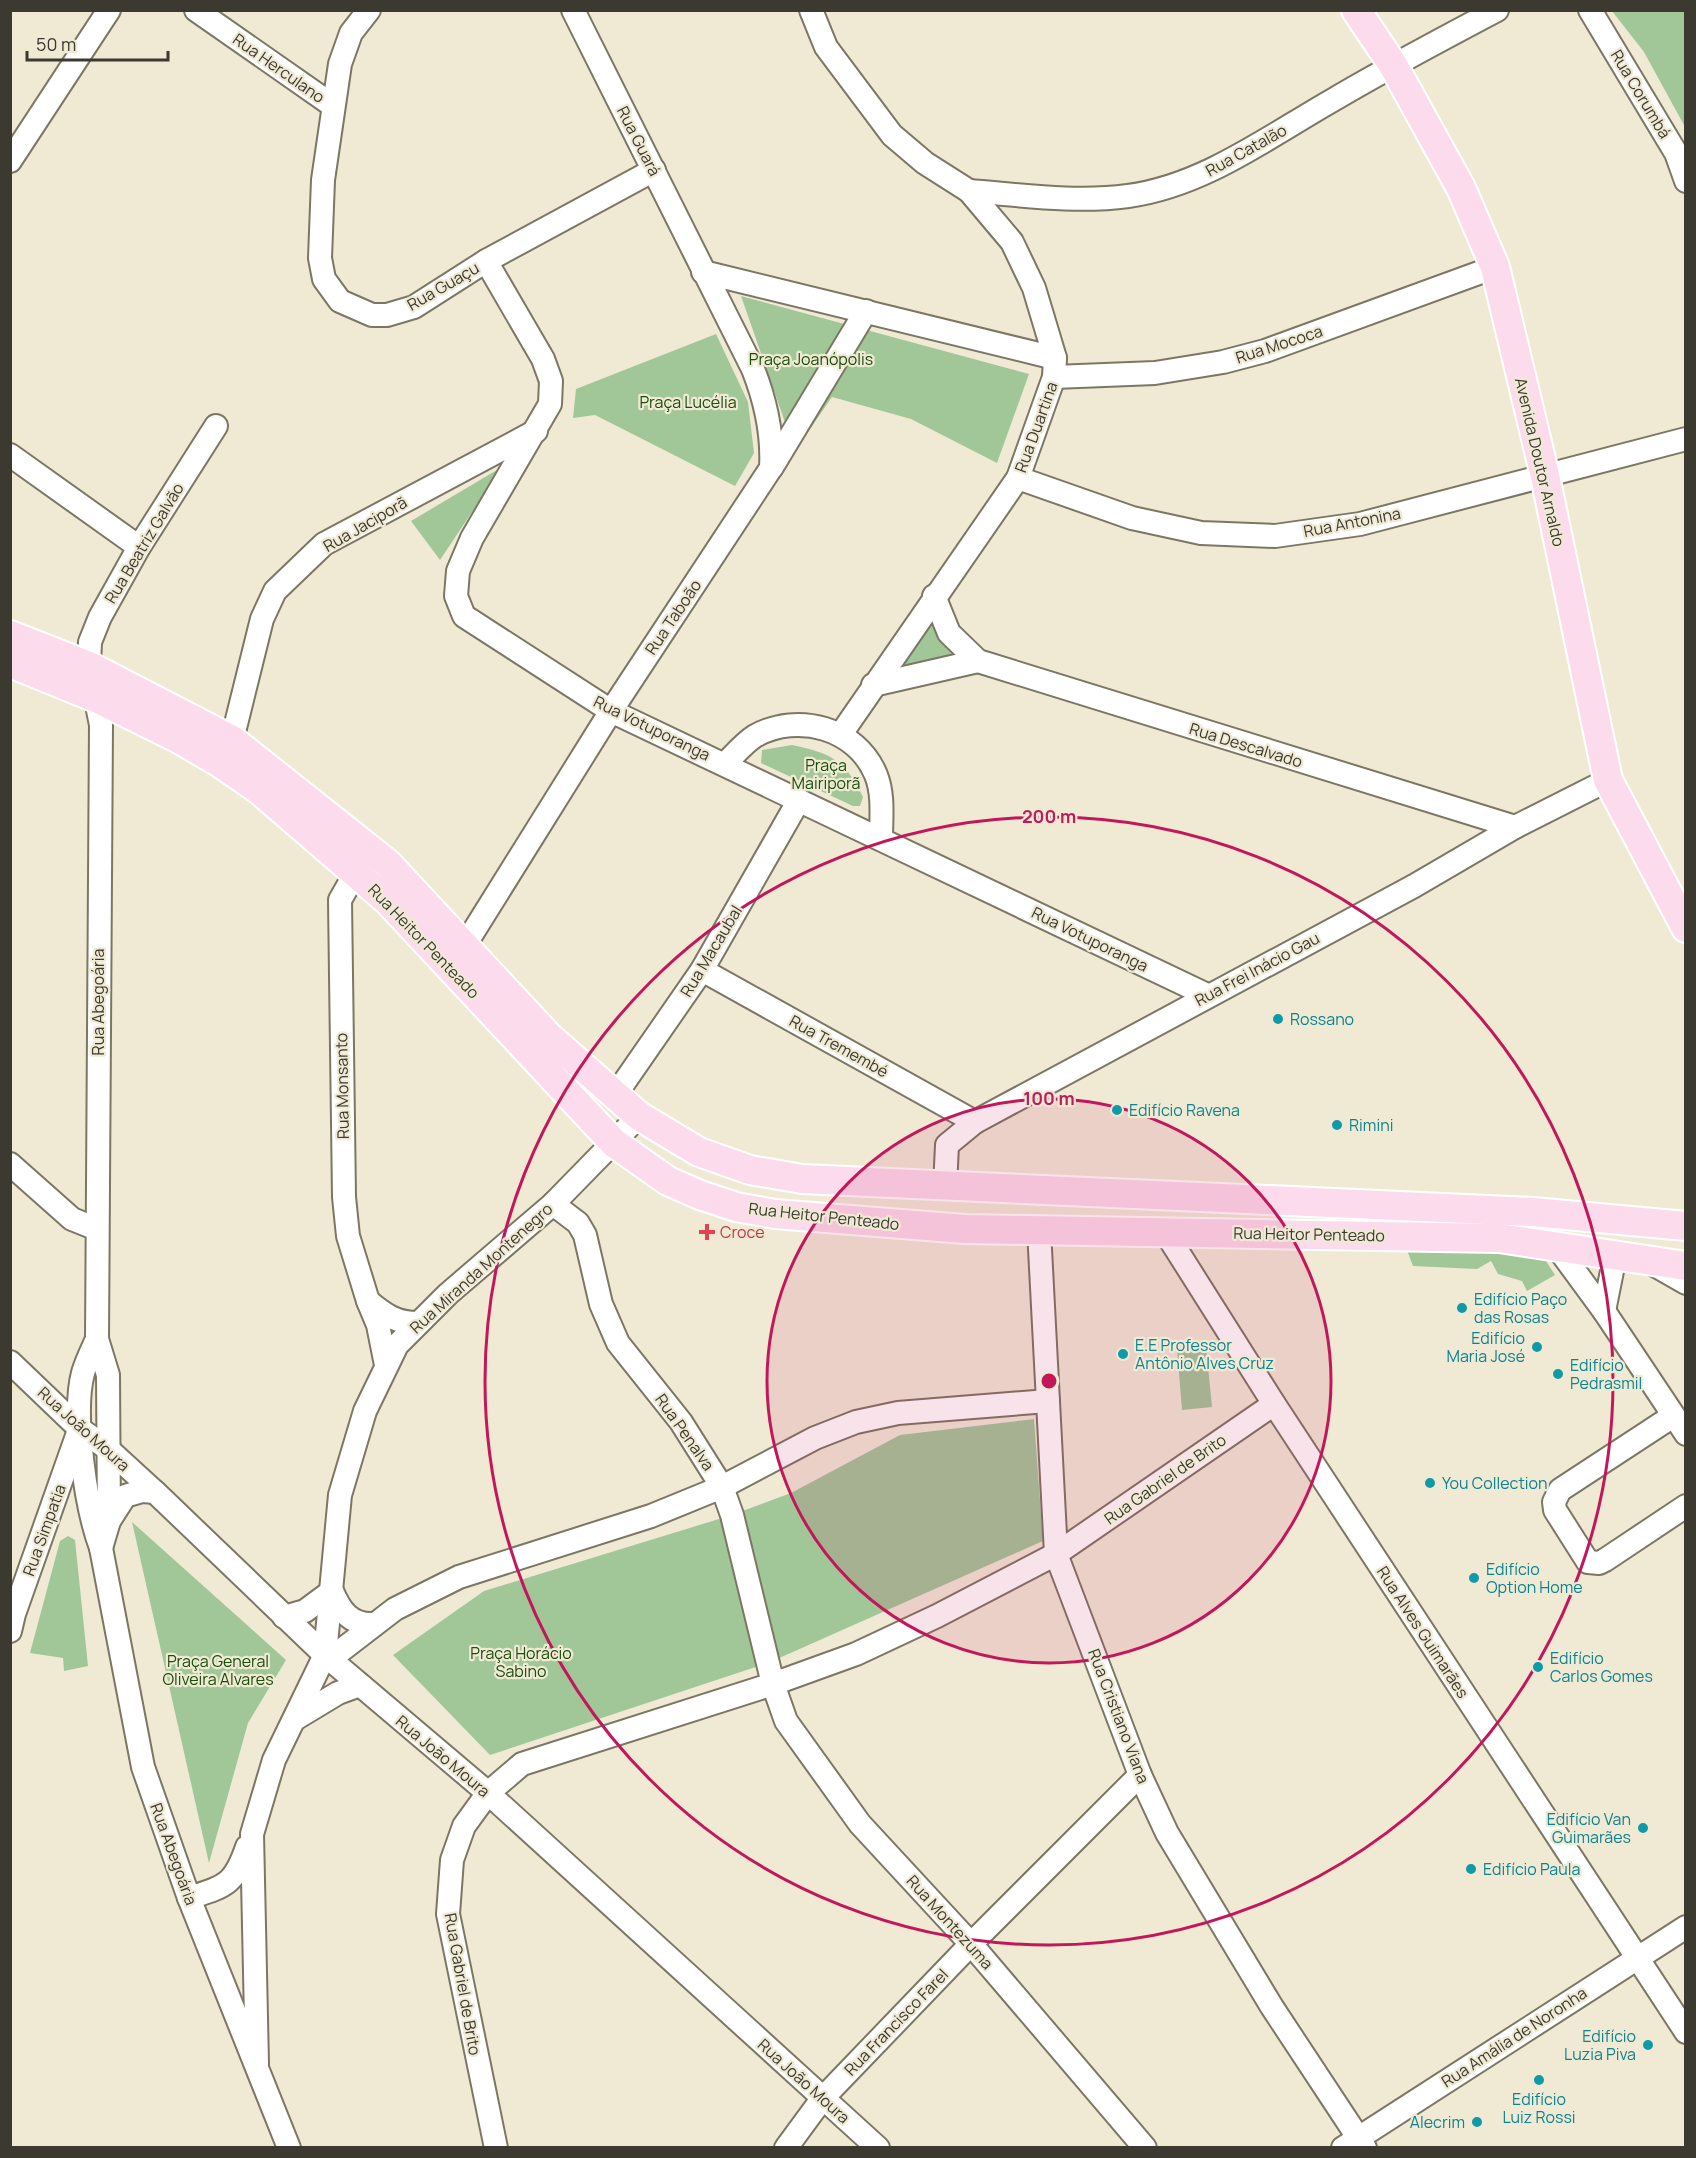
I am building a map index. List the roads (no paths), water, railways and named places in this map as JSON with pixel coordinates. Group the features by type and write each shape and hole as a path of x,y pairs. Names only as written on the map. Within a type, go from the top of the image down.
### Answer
{"main road":[{"name":"Avenida Doutor Arnaldo","path":"1356,10 1393,65 1461,188 1495,267 1545,476 1608,780 1686,928"},
{"name":"Rua Heitor Penteado","path":"10,634 89,666 232,740 387,863 549,1037 614,1097 639,1116 699,1152 750,1170 802,1179 1533,1212"},
{"name":"Rua Heitor Penteado","path":"10,663 96,698 220,763 258,789 389,902 614,1143 668,1181 736,1207 775,1215 966,1228 1499,1238 1650,1263 1686,1266"},
{"path":"1533,1212 1637,1205 1686,1207"},
{"path":"1533,1212 1686,1226"}],"street":[{"path":"10,161 109,10"},
{"name":"Rua Herculano","path":"196,10 332,105"},
{"name":"Rua Guaçu","path":"369,10 351,33 340,64 332,105 319,236 324,279 340,301 372,315 387,315 414,307 486,261 654,170"},
{"name":"Rua Guará","path":"573,10 703,272"},
{"name":"Rua Duartina","path":"811,10 826,47 892,135 925,163 969,192 1012,242 1034,288 1055,367 1018,477 841,734"},
{"name":"Rua Catalão","path":"969,192 1077,198 1127,196 1169,188 1208,172 1393,65 1497,10"},
{"name":"Rua Corumbá","path":"1590,10 1676,153 1686,181"},
{"name":"Rua Votuporanga","path":"486,261 543,359 551,381 550,404 537,430 472,538 458,571 456,596 464,616 610,711 1207,995"},
{"name":"Rua Mococa","path":"1055,367 1155,373 1223,362 1265,351 1495,267"},
{"path":"703,272 866,311 1055,367"},
{"path":"703,272 763,394 773,443 771,468"},
{"path":"771,468 866,311"},
{"name":"Rua Beatriz Galvão","path":"89,666 90,642 100,617 139,548 216,426"},
{"name":"Rua Jaciporã","path":"232,740 262,619 275,591 324,544 537,430"},
{"name":"Rua Antonina","path":"1018,477 1132,518 1201,533 1275,536 1360,524 1686,439"},
{"path":"10,455 139,548"},
{"name":"Rua Taboão","path":"465,945 610,711 771,468"},
{"name":"Rua Descalvado","path":"934,596 948,633 978,662 1515,827"},
{"name":"Rua Descalvado","path":"873,685 978,662"},
{"name":"Rua Abegoária","path":"89,666 101,724 97,1339 108,1375 109,1521 101,1548"},
{"path":"725,765 754,737 772,728 795,724 841,734 870,763 877,777 882,801 881,839"},
{"name":"Rua Frei Inácio Gau","path":"945,1187 947,1144 975,1122 1207,995 1414,886 1515,827 1608,780"},
{"name":"Rua Macaubal","path":"614,1097 702,970 799,800"},
{"name":"Rua Monsanto","path":"356,872 340,900 344,1197 348,1236 368,1301 378,1325 386,1365"},
{"name":"Rua Tremembé","path":"702,970 975,1122"},
{"name":"Rua Miranda Montenegro","path":"327,1657 334,1531 340,1495 365,1411 397,1345 418,1323 553,1204 639,1116"},
{"path":"10,1164 72,1220 97,1229"},
{"name":"Rua Penalva","path":"553,1204 578,1223 585,1235 601,1304 618,1342 681,1422 722,1487 732,1515 773,1684"},
{"name":"Rua Cristiano Viana","path":"1040,1230 1056,1554 1140,1775 1167,1833 1355,2144"},
{"name":"Rua Alves Guimarães","path":"1164,1230 1274,1404 1686,2032"},
{"path":"1557,1247 1604,1311 1679,1425 1560,1490 1554,1502 1555,1510 1578,1550 1588,1562 1594,1563 1605,1560 1686,1506"},
{"path":"1604,1311 1615,1256"},
{"name":"Rua Heitor Penteado","path":"1650,1263 1686,1283"},
{"path":"368,1301 392,1320 402,1323 418,1323"},
{"name":"Rua Abegoária","path":"97,1339 82,1374 80,1429 92,1524 101,1548 143,1767 189,1898 289,2148"},
{"name":"Rua João Moura","path":"10,1362 80,1429 108,1449 155,1492 327,1657 488,1793 878,2148"},
{"path":"189,1898 220,1889 232,1881 239,1870 274,1760 327,1657 418,1596 459,1577 651,1516 722,1487 815,1438 856,1422 898,1413 1048,1401"},
{"name":"Rua Gabriel de Brito","path":"1056,1554 1274,1404"},
{"name":"Rua Simpatia","path":"10,1632 14,1614 80,1429"},
{"path":"109,1521 125,1496 142,1491 155,1492"},
{"path":"488,1793 522,1764 773,1684 856,1654 937,1616 1056,1554"},
{"path":"284,1617 305,1611 332,1591 340,1609 346,1616 364,1624 373,1624"},
{"name":"Rua Montezuma","path":"773,1684 786,1721 860,1824 971,1944 1145,2148"},
{"path":"295,1719 338,1693 360,1685"},
{"name":"Rua Francisco Farel","path":"786,2148 822,2099 971,1944 1140,1775"},
{"name":"Rua Gabriel de Brito","path":"488,1793 464,1826 452,1860 448,1914 496,2148"},
{"path":"252,1834 257,2064"},
{"name":"Rua Amália de Noronha","path":"1355,2144 1686,1928"},
{"path":"231,2002 254,1994"}],"place":[{"name":"Rossano","path":"1278,1019"},
{"name":"Edifício Ravena","path":"1117,1110"},
{"name":"Rimini","path":"1337,1125"},
{"name":"Croce","path":"707,1232"},
{"name":"Edifício Paço das Rosas","path":"1462,1308"},
{"name":"Edifício Maria José","path":"1537,1347"},
{"name":"E.E Professor Antônio Alves Cruz","path":"1123,1354"},
{"name":"Edifício Pedrasmil","path":"1558,1374"},
{"name":"You Collection","path":"1430,1483"},
{"name":"Edifício Option Home","path":"1474,1578"},
{"name":"Edifício Carlos Gomes","path":"1538,1667"},
{"name":"Edifício Van Guimarães","path":"1643,1828"},
{"name":"Edifício Paula","path":"1471,1869"},
{"name":"Edifício Luzia Piva","path":"1648,2045"},
{"name":"Edifício Luiz Rossi","path":"1539,2080"},
{"name":"Alecrim","path":"1477,2122"}],"park label":[{"name":"Praça Joanópolis","path":"811,359"},
{"name":"Praça Lucélia","path":"688,402"},
{"name":"Praça Mairiporã","path":"826,774"},
{"name":"Praça Horácio Sabino","path":"521,1662"},
{"name":"Praça General Oliveira Alvares","path":"218,1670"}]}
